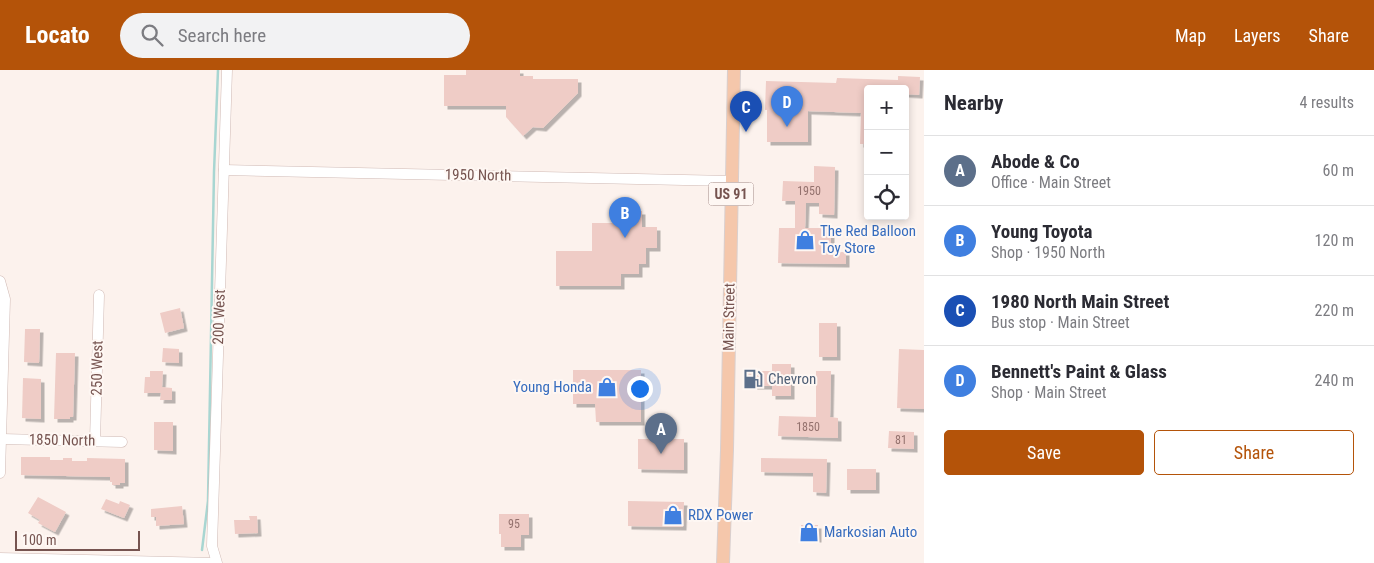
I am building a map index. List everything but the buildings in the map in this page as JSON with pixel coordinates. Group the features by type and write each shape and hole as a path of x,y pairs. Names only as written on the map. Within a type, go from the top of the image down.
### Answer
{"main road":[{"name":"Main Street","path":"723,563 734,70"}],"street":[{"name":"200 West","path":"216,563 212,546 227,70"},
{"name":"1950 North","path":"224,170 731,181"},
{"path":"0,281 5,299 0,473"},
{"name":"250 West","path":"95,441 98,295"},
{"name":"1850 North","path":"2,439 122,442"},
{"path":"0,558 216,563"}],"waterway":[{"path":"202,550 208,501 214,172 218,70"}],"place":[{"name":"Bennett's Paint & Glass","path":"787,127"},
{"name":"1980 North Main Street","path":"746,132"},
{"name":"Young Toyota","path":"625,238"},
{"name":"The Red Balloon Toy Store","path":"805,240"},
{"name":"Chevron","path":"753,379"},
{"name":"Young Honda","path":"607,387"},
{"name":"Abode & Co","path":"661,454"},
{"name":"RDX Power","path":"673,515"},
{"name":"Markosian Auto","path":"809,532"}]}
